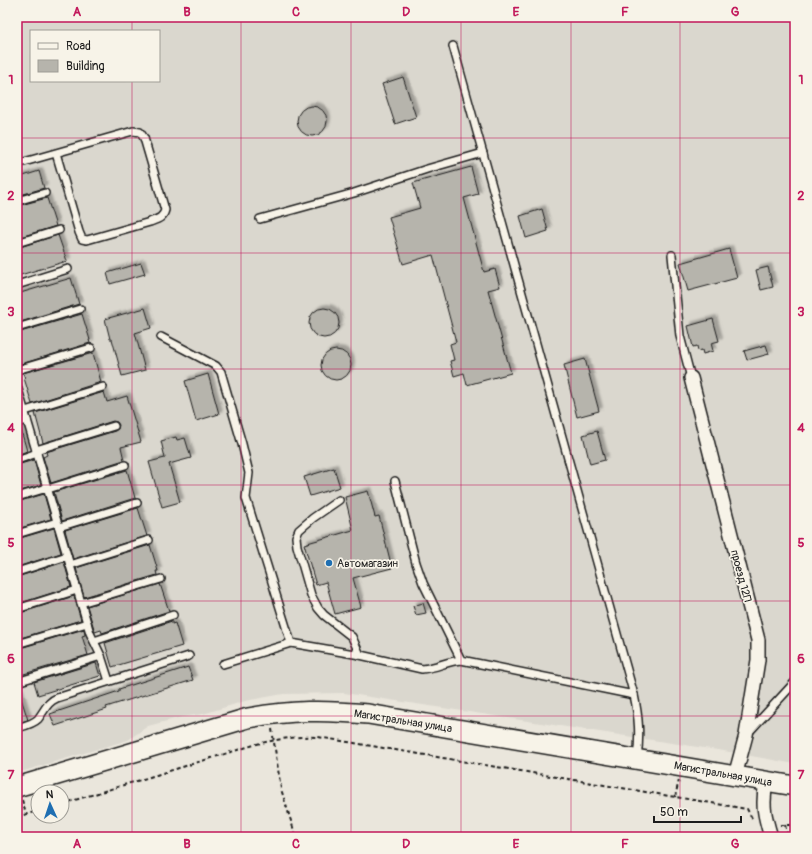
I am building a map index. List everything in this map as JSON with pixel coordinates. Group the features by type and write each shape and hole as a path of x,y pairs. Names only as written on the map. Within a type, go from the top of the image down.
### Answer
{"main road":[{"name":"Магистральная улица","path":"17,787 248,718 270,714 314,710 368,714 795,786"}],"street":[{"name":"проезд 12П","path":"690,378 758,640 758,660 746,735 735,776"},
{"path":"766,782 763,798 769,832"}],"lane":[{"path":"453,46 634,695 639,716 640,732 637,759"},
{"path":"17,164 56,153 134,131 140,132 144,138 165,210 164,215 159,219 87,240 82,238 56,153"},
{"path":"260,219 354,193 426,169 483,153"},
{"path":"17,201 45,193"},
{"path":"17,243 59,230"},
{"path":"672,255 680,336 690,378"},
{"path":"17,285 68,269"},
{"path":"17,328 80,309"},
{"path":"161,337 216,366 220,372 242,444 249,473 246,498 291,643"},
{"path":"17,370 92,348"},
{"path":"17,387 87,623 101,656 108,682"},
{"path":"24,411 103,387"},
{"path":"17,423 27,420"},
{"path":"17,460 36,452 114,426"},
{"path":"17,497 125,465"},
{"path":"395,481 416,563 423,583 460,660"},
{"path":"339,500 309,521 300,530 296,537 297,546 311,595 318,608 324,615 352,637 360,655"},
{"path":"17,534 137,503"},
{"path":"70,565 149,540"},
{"path":"17,572 67,556"},
{"path":"81,603 161,579"},
{"path":"17,609 77,590"},
{"path":"94,641 173,615"},
{"path":"17,644 87,623"},
{"path":"223,664 291,643 360,655 422,669 432,668 453,660 460,660 634,695"},
{"path":"17,682 101,656"},
{"path":"17,728 37,719 52,700 189,656"},
{"path":"746,735 795,682"}],"path":[{"path":"70,802 274,740 301,736 318,737 748,810 757,829 769,832 785,825 795,825"},
{"path":"274,740 282,789 296,837"},
{"path":"17,817 30,813"},
{"path":"785,825 788,837"}],"shaded area":[{"path":"17,17 795,17 795,764 724,751 344,693 283,694 245,701 203,714 182,717 148,726 128,740 17,773"}],"building":[{"path":"403,77 416,117 395,124 382,84"},
{"path":"312,106 322,111 327,121 322,131 312,136 302,131 297,121 302,111"},
{"path":"471,167 478,194 464,198 484,272 495,269 500,287 488,290 511,373 467,385 464,373 454,376 450,361 454,360 450,344 456,342 433,255 403,264 389,217 420,208 413,183"},
{"path":"39,171 44,188 17,196 17,178"},
{"path":"47,198 56,226 17,238 17,206"},
{"path":"542,209 548,231 526,238 520,216"},
{"path":"58,235 67,261 17,276 17,248"},
{"path":"729,249 737,278 688,291 680,263"},
{"path":"141,263 145,274 110,284 107,273"},
{"path":"768,267 773,287 761,290 756,270"},
{"path":"71,278 79,304 17,323 17,294"},
{"path":"145,308 151,328 135,333 145,370 122,376 105,319"},
{"path":"324,308 330,309 338,317 338,329 330,337 324,338 318,337 310,329 309,323 310,317 318,309"},
{"path":"82,314 90,343 21,364 17,352 17,333"},
{"path":"713,319 719,341 711,343 713,351 703,354 702,350 698,351 697,346 693,347 688,326"},
{"path":"766,345 769,354 747,360 744,351"},
{"path":"336,350 342,351 350,359 350,371 342,379 336,380 330,379 322,371 321,365 322,359 330,351"},
{"path":"93,353 101,382 32,404 23,373"},
{"path":"585,359 599,411 577,417 564,365"},
{"path":"208,374 219,414 196,421 185,381"},
{"path":"104,392 107,402 127,396 141,442 121,447 124,460 51,483 43,457 47,455 46,452 115,431 118,429 119,425 117,422 113,421 43,443 35,413"},
{"path":"20,427 27,451 17,455 17,428"},
{"path":"597,431 605,460 590,464 583,435"},
{"path":"176,437 177,440 185,438 191,458 169,464 180,502 162,507 149,462 165,458 161,441"},
{"path":"34,460 41,485 17,492 17,465"},
{"path":"334,468 340,487 310,496 304,477"},
{"path":"127,470 135,498 62,521 54,492"},
{"path":"368,491 375,517 379,516 392,568 353,578 361,607 335,614 326,582 316,585 304,544 353,530 345,497"},
{"path":"44,494 51,519 17,529 17,502"},
{"path":"138,508 147,536 73,559 65,530"},
{"path":"54,528 61,553 17,567 17,539"},
{"path":"150,545 158,571 156,571 157,575 84,597 76,568"},
{"path":"64,562 71,587 17,604 17,577"},
{"path":"160,584 169,611 102,633 101,630 95,632 87,606"},
{"path":"74,596 81,620 17,639 17,614"},
{"path":"423,603 426,613 416,615 413,606"},
{"path":"172,621 172,624 175,623 182,646 112,667 105,643"},
{"path":"84,629 85,635 82,636 88,655 17,676 17,649"},
{"path":"96,663 100,676 38,695 34,682"},
{"path":"188,667 193,680 106,707 107,709 55,726 50,714 119,691 119,689"},
{"path":"19,692 28,720 17,723 17,693"}],"place":[{"name":"Автомагазин","path":"329,563"}]}
